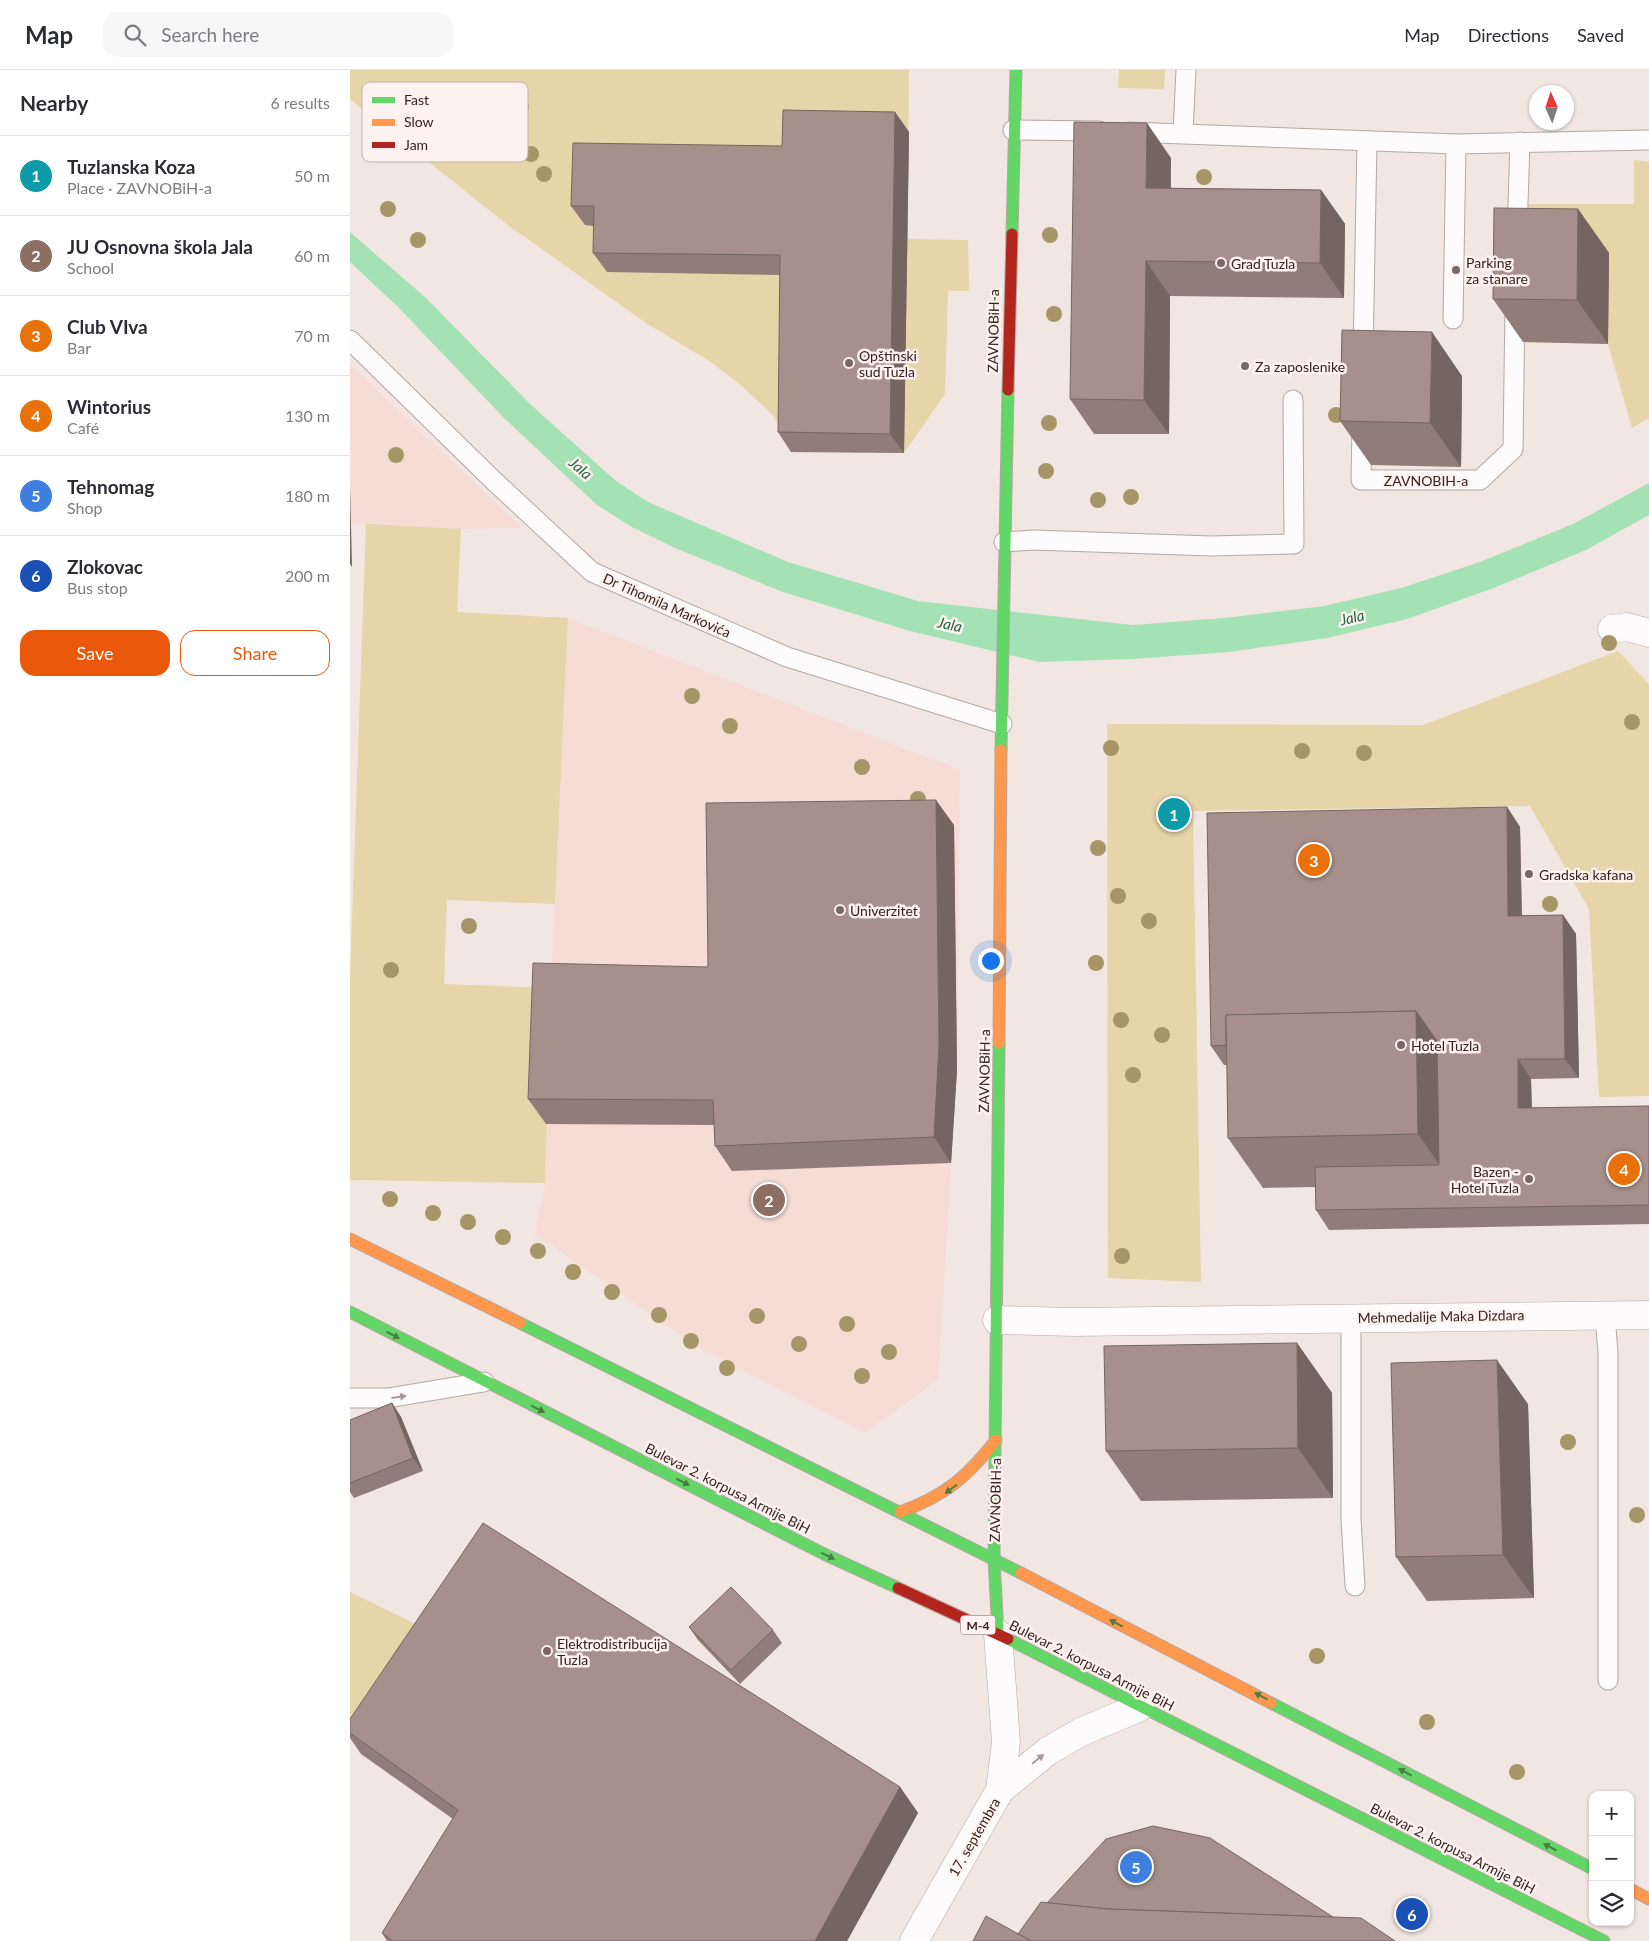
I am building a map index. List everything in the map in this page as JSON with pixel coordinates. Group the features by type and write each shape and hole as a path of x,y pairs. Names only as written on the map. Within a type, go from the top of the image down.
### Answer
{"main road":[{"name":"ZAVNOBiH-a","path":"996,1440 1004,542 1016,70"},
{"path":"350,1239 994,1559 1589,1867"},
{"name":"Bulevar 2. korpusa Armije BiH","path":"350,1312 824,1554 998,1634 1604,1941"},
{"path":"900,1512 949,1492 973,1471 996,1440"},
{"name":"ZAVNOBIH-a","path":"996,1440 994,1559 998,1634"},
{"path":"1634,1891 1649,1898"}],"street":[{"path":"1612,629 1627,627 1649,633"},
{"name":"Mehmedalije Maka Dizdara","path":"997,1320 1074,1322 1351,1317 1649,1315"},
{"name":"17. septembra","path":"914,1941 1000,1790 1006,1742 998,1634"},
{"path":"1000,1790 1048,1751 1081,1732 1140,1707"}],"lane":[{"path":"1183,133 1186,70"},
{"path":"1013,130 1183,133 1456,144 1649,140"},
{"path":"1362,370 1367,140"},
{"path":"1517,252 1520,142"},
{"path":"1453,319 1456,144"},
{"name":"ZAVNOBIH-a","path":"1362,410 1360,480 1480,480 1512,449 1515,290"},
{"name":"Dr Tihomila Markovića","path":"350,340 494,481 592,572 787,658 1002,724"},
{"path":"1004,542 1033,540 1211,546 1294,544 1293,400"},
{"path":"1604,1315 1608,1353 1608,1680"},
{"path":"1351,1317 1351,1518 1355,1586"},
{"path":"350,1398 388,1398 484,1382"}],"shaded area":[{"path":"350,70 909,70 907,239 968,240 969,291 948,291 945,394 904,453 791,452 774,416 744,388 711,362 646,323 509,226 429,162 528,162 528,82 362,82 362,109 350,99"},
{"path":"1119,70 1165,70 1164,89 1118,88"},
{"path":"1634,160 1649,162 1649,418 1632,428 1608,344 1514,342 1519,204 1634,204"},
{"path":"350,364 522,528 461,529 351,524"},
{"path":"366,524 461,529 457,612 568,618 555,904 447,900 444,984 551,988 545,1183 350,1180 350,976"},
{"path":"568,618 960,770 957,1070 938,1380 865,1433 694,1345 535,1234 545,1183 551,988"},
{"path":"1618,651 1649,684 1649,1096 1599,1097 1589,909 1530,806 1193,811 1201,1282 1108,1278 1107,724 1423,725"},
{"path":"350,1592 422,1627 350,1724"}],"water":[{"name":"Jala","path":"350,232 426,298 530,404 616,481 648,502 788,562 918,601 1133,625 1224,618 1324,606 1401,588 1480,562 1573,524 1649,483 1649,515 1586,550 1491,589 1407,619 1327,638 1229,652 1132,659 1039,662 910,631 783,592 675,548 632,527 597,505 504,418 399,308 350,262"}],"building":[{"name":"Opštinski sud Tuzla","path":"783,110 895,112 890,434 778,432 780,255 593,253 594,206 571,206 573,143 782,146"},
{"path":"1074,122 1147,123 1146,188 1321,190 1320,263 1146,261 1144,400 1070,399"},
{"path":"1494,208 1578,209 1577,300 1493,299"},
{"path":"1342,330 1432,332 1430,423 1340,421"},
{"path":"936,800 939,1045 934,1137 715,1146 713,1100 528,1099 533,963 708,967 706,803"},
{"name":"Hotel Tuzla","path":"1507,807 1508,916 1563,915 1565,1059 1518,1059 1518,1108 1649,1106 1649,1205 1316,1210 1315,1167 1439,1165 1437,1041 1416,1011 1226,1015 1226,1045 1211,1046 1207,813"},
{"path":"1416,1011 1418,1134 1228,1138 1226,1015"},
{"path":"1297,1343 1298,1448 1106,1451 1104,1346"},
{"path":"1497,1360 1503,1555 1396,1557 1391,1363"},
{"path":"392,1403 413,1458 350,1483 350,1420"},
{"name":"Elektrodistribucija Tuzla","path":"483,1523 900,1787 815,1941 393,1941 382,1933 458,1810 350,1733 350,1719"},
{"path":"731,1587 773,1630 731,1670 689,1627"},
{"path":"1153,1826 1210,1838 1333,1917 1108,1909 1047,1903 1106,1839"},
{"path":"1041,1902 1108,1909 1361,1918 1395,1941 1031,1941 1018,1934"},
{"path":"986,1916 1031,1941 973,1941"}],"traffic: fast":[{"path":"1012,234 1016,70"},
{"path":"1001,750 1008,390"},
{"path":"998,1634 994,1559 999,1043"},
{"path":"350,1312 824,1554 898,1588"},
{"path":"520,1323 1021,1573"},
{"path":"1008,1639 1604,1941"},
{"path":"1271,1703 1589,1867"}],"traffic: slow":[{"path":"999,1043 1001,750"},
{"path":"350,1239 520,1323"},
{"path":"900,1512 930,1499 954,1484 975,1465 996,1440"},
{"path":"1021,1573 1271,1703"},
{"path":"1634,1891 1649,1899"}],"traffic: jam":[{"path":"1008,390 1012,234"},
{"path":"898,1588 1008,1639"}],"place":[{"name":"Grad Tuzla","path":"1221,263"},
{"name":"Parking za stanare","path":"1456,270"},
{"name":"Opštinski sud Tuzla","path":"849,363"},
{"name":"Za zaposlenike","path":"1245,366"},
{"name":"Tuzlanska Koza","path":"1174,814"},
{"name":"Club VIva","path":"1314,860"},
{"name":"Gradska kafana","path":"1529,874"},
{"name":"Univerzitet","path":"840,910"},
{"name":"Hotel Tuzla","path":"1401,1045"},
{"name":"Wintorius","path":"1624,1169"},
{"name":"Bazen - Hotel Tuzla","path":"1529,1179"},
{"name":"JU Osnovna škola Jala","path":"769,1200"},
{"name":"Elektrodistribucija Tuzla","path":"547,1651"},
{"name":"Tehnomag","path":"1136,1867"},
{"name":"Zlokovac","path":"1412,1914"}]}
